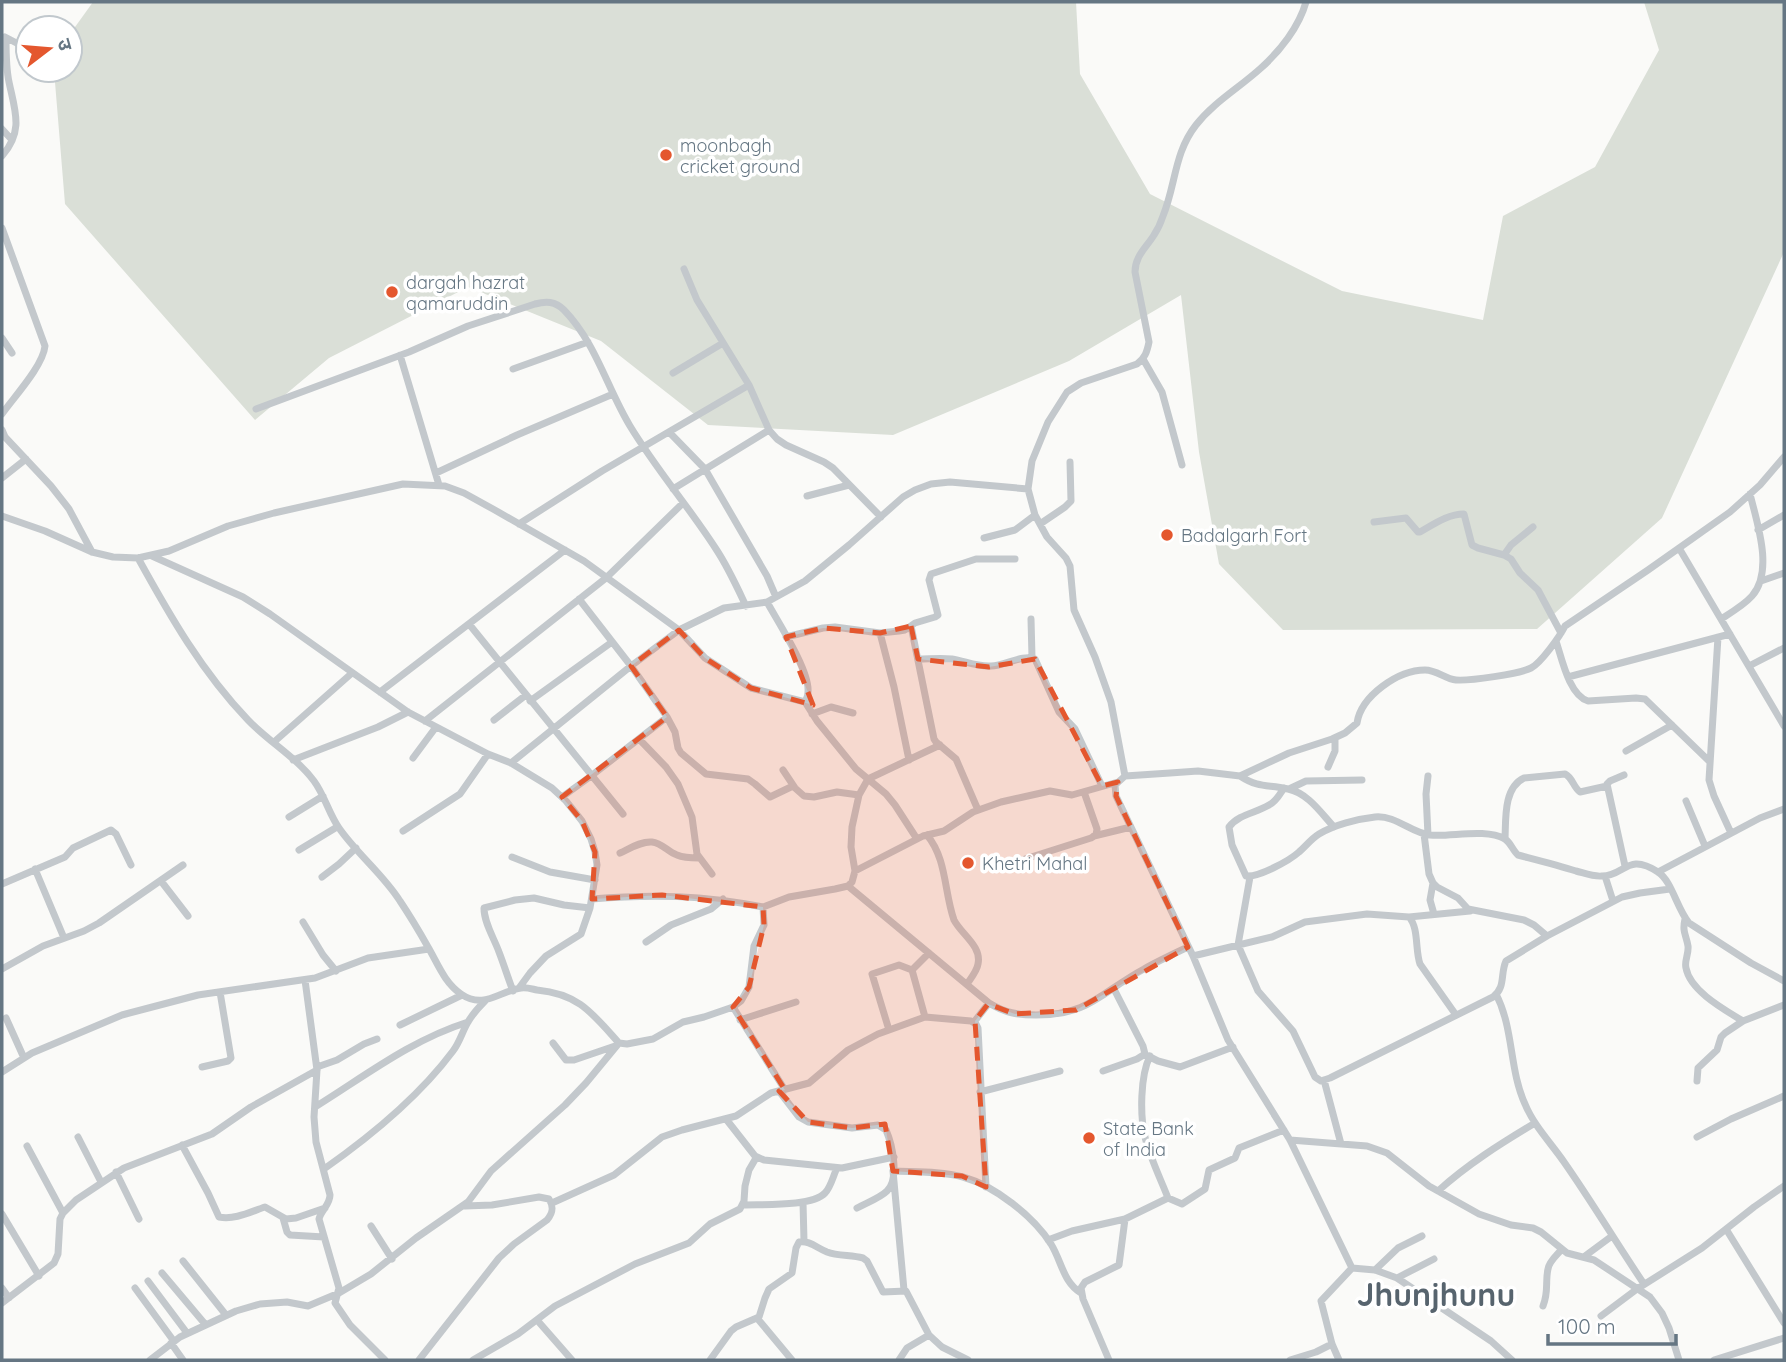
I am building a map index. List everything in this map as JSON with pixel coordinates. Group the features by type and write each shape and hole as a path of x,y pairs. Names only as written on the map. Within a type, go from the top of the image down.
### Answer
{"street":[{"path":"1125,776 1108,691 1074,610 1070,566 1047,537 1035,515 1028,489 1032,461 1048,422 1067,392 1080,383 1137,364 1143,359 1149,342 1135,265 1164,214 1185,141 1215,104 1261,68 1278,50 1294,29 1306,2"},
{"path":"2,156 9,149 17,122 4,36"},
{"path":"2,76 9,82"},
{"path":"2,129 12,140"},
{"path":"2,228 45,346 45,354 40,363 2,414"},
{"path":"684,269 697,300 748,385 776,439 824,461 881,517"},
{"path":"256,409 400,355 468,326 545,302 554,303 562,308 588,342 613,394 644,447 716,549 747,606"},
{"path":"2,338 12,354"},
{"path":"513,369 588,342"},
{"path":"673,373 723,343"},
{"path":"400,355 439,485"},
{"path":"1143,359 1162,392 1182,465"},
{"path":"519,524 602,471 748,385"},
{"path":"436,473 613,394"},
{"path":"2,430 5,437 69,509 92,552"},
{"path":"673,489 769,430"},
{"path":"669,432 705,469 767,576 776,597"},
{"path":"1240,776 1289,753 1345,733 1357,723 1358,714 1364,704 1384,685 1399,678 1422,670 1453,680 1532,667 1556,641 1565,626 1730,512 1760,485 1784,457"},
{"path":"2,478 26,459"},
{"path":"1040,524 1071,500 1070,463"},
{"path":"511,763 679,630 724,608 767,602 805,581 903,497 915,490 931,484 950,482 1028,489"},
{"path":"2,516 46,531 92,552 113,557 138,558 169,551 228,526 274,513 403,484 439,485 464,493 584,561 679,630 705,658 751,688 805,702 856,769 895,805 917,839"},
{"path":"807,496 849,485"},
{"path":"1721,619 1753,595 1761,581 1763,556 1750,494"},
{"path":"425,721 606,578 683,503"},
{"path":"1374,522 1403,518 1420,532 1441,520 1463,513 1473,546 1511,559 1520,573 1538,590 1562,633"},
{"path":"984,538 1015,530 1035,515"},
{"path":"1758,530 1784,515"},
{"path":"1504,555 1511,545 1533,527"},
{"path":"1679,548 1784,723"},
{"path":"380,692 565,550"},
{"path":"152,556 243,597 408,712 488,754 511,763 562,797 582,821 595,852 597,864 590,908 580,934 546,956 516,990"},
{"path":"138,558 166,609 209,675 250,722 314,780 337,827 398,898 440,971 451,984 462,995 475,1001 516,990 555,991 578,1002 596,1018 617,1044"},
{"path":"786,637 835,627 880,633 903,630 938,615 929,580 931,574 976,559 1015,559"},
{"path":"1761,581 1784,573"},
{"path":"579,599 667,717 676,736 678,750 706,774 748,779 769,797 793,786"},
{"path":"767,602 802,667 808,694 805,702"},
{"path":"1031,619 1032,657 1037,662 1059,712 1078,735 1102,786"},
{"path":"469,624 623,814"},
{"path":"911,626 934,739 956,759 978,810"},
{"path":"880,633 909,760"},
{"path":"1568,677 1730,634"},
{"path":"1718,637 1709,785 1731,833"},
{"path":"1556,641 1573,689 1582,699 1588,701 1641,698 1650,703 1709,761"},
{"path":"494,720 612,642"},
{"path":"1749,666 1784,648"},
{"path":"918,659 952,659 989,667 1032,657"},
{"path":"274,742 352,673"},
{"path":"812,714 831,708 853,713"},
{"path":"293,760 378,727 408,712"},
{"path":"562,797 667,717"},
{"path":"1626,751 1672,725"},
{"path":"412,758 436,727"},
{"path":"639,738 678,784 692,817 699,858 712,874"},
{"path":"1328,767 1335,751 1335,738"},
{"path":"592,899 653,895 723,899 763,906 789,897 848,886 852,883 855,871 851,838 859,794 868,779 940,745"},
{"path":"403,831 460,794 488,754"},
{"path":"783,770 800,793 810,797 836,792 859,794"},
{"path":"1334,827 1313,803 1297,792 1256,785 1240,776 1198,771 1125,776 1115,788 1116,796 1193,956 1228,1040 1290,1140 1352,1268"},
{"path":"1504,839 1509,796 1519,780 1565,774 1580,792 1607,786"},
{"path":"1625,775 1607,783 1625,866"},
{"path":"1428,776 1426,834 1429,873 1433,883 1430,900 1434,914"},
{"path":"1250,877 1243,871 1230,836 1229,827 1232,823 1272,804 1287,789 1307,781 1362,780"},
{"path":"855,871 917,839 944,831 978,810 1001,802 1042,792 1055,791 1072,795 1118,782"},
{"path":"1084,792 1097,829 1094,836"},
{"path":"289,817 323,796"},
{"path":"1686,801 1705,846"},
{"path":"1658,872 1759,817 1784,809"},
{"path":"1250,877 1295,856 1314,838 1334,827 1367,818 1390,818 1426,834 1485,834 1504,839 1518,855 1592,875 1605,876 1625,866 1638,864 1658,872 1685,919 1700,931 1784,981"},
{"path":"299,850 337,827"},
{"path":"1025,859 1131,827"},
{"path":"2,884 65,857 73,848 111,830 116,834 131,865"},
{"path":"927,835 935,844 939,855 954,920 973,943 979,960 977,969 967,984"},
{"path":"620,853 653,842 675,855 699,858"},
{"path":"322,877 356,848"},
{"path":"512,857 550,872 595,880"},
{"path":"2,969 43,946 99,923 183,865"},
{"path":"35,869 65,938"},
{"path":"1605,876 1613,901"},
{"path":"1250,877 1238,945 1258,991 1289,1025 1318,1080 1324,1080 1496,995 1502,984 1506,961 1547,936 1613,901 1629,895 1670,889"},
{"path":"161,881 188,916"},
{"path":"1433,883 1458,898 1467,908 1524,920 1547,936"},
{"path":"848,886 989,1003 1014,1014 1054,1015 1076,1010 1142,970 1188,947"},
{"path":"516,990 487,922 485,908 534,898 590,908"},
{"path":"646,942 671,925 711,909 723,899"},
{"path":"553,1043 564,1059 570,1060 617,1044 653,1039 683,1022 704,1017 741,1001 748,987 754,946 764,925 763,906"},
{"path":"1193,956 1272,937 1305,922 1348,915 1409,917 1474,910"},
{"path":"1409,917 1414,922 1420,964 1456,1015"},
{"path":"1685,919 1683,931 1688,949 1685,965 1690,978 1713,1002 1743,1021"},
{"path":"303,922 336,971"},
{"path":"2,1072 58,1041 122,1015 198,995 315,978 368,958 429,948"},
{"path":"912,970 929,953"},
{"path":"889,1030 872,974 899,965 912,970"},
{"path":"912,970 925,1017"},
{"path":"305,980 317,1069 316,1142 330,1195 319,1219 338,1285 339,1293 335,1301 357,1333 385,1360"},
{"path":"1114,989 1147,1055 1158,1061 1180,1067 1233,1047"},
{"path":"202,1067 231,1058 220,992"},
{"path":"400,1025 462,995"},
{"path":"1496,995 1506,1016 1519,1087 1526,1107 1612,1236 1640,1287"},
{"path":"324,1169 374,1132 437,1072 485,1000"},
{"path":"740,1020 796,1002"},
{"path":"974,1022 989,1003"},
{"path":"1697,1081 1698,1068 1717,1050 1721,1037 1743,1021 1784,1005"},
{"path":"733,1006 799,1117 808,1122 852,1128 881,1126 888,1133 894,1157 891,1184 888,1191 857,1208"},
{"path":"551,1203 614,1175 662,1138 726,1119 745,1111 765,1096 809,1083 848,1050 889,1030 925,1017 974,1022 978,1028 986,1187"},
{"path":"6,1018 24,1058"},
{"path":"315,1107 409,1047 468,1022"},
{"path":"2,1303 57,1259 58,1229 63,1213 101,1182 133,1164 212,1134 251,1107 317,1069 377,1039"},
{"path":"155,1358 172,1342 226,1315 260,1304 287,1302 308,1306 339,1293 371,1274 428,1229 464,1206 491,1171 565,1105 617,1044"},
{"path":"1103,1071 1147,1055"},
{"path":"1147,1055 1142,1099 1145,1137 1168,1198 1182,1204 1205,1189 1209,1170 1235,1158 1239,1148 1284,1130"},
{"path":"980,1092 1060,1071"},
{"path":"1324,1080 1341,1144"},
{"path":"1697,1138 1741,1114 1784,1096"},
{"path":"726,1119 756,1158 837,1168 894,1157"},
{"path":"1438,1191 1461,1170 1494,1147 1535,1124"},
{"path":"78,1137 101,1182"},
{"path":"1290,1140 1367,1146 1387,1153 1429,1186 1493,1220 1533,1228 1567,1253 1585,1256 1604,1266 1640,1287 1650,1297 1662,1313 1679,1360"},
{"path":"182,1145 219,1217 240,1216 265,1207 283,1219 290,1235 324,1237"},
{"path":"27,1146 63,1213"},
{"path":"743,1205 746,1178 756,1158"},
{"path":"473,1360 518,1334 555,1306 635,1264 688,1243 710,1224 743,1205 803,1202 819,1198 824,1194 837,1168"},
{"path":"893,1171 962,1176 1016,1206 1048,1240 1070,1285 1081,1293"},
{"path":"893,1171 904,1290 929,1335 942,1348 968,1360"},
{"path":"116,1172 139,1219"},
{"path":"1601,1316 1640,1287 1702,1248 1784,1186"},
{"path":"419,1360 499,1258 551,1216 552,1211 551,1203 545,1197 464,1206"},
{"path":"1048,1240 1072,1231 1125,1219 1168,1198"},
{"path":"803,1202 804,1241"},
{"path":"283,1219 325,1208"},
{"path":"2,1214 39,1276"},
{"path":"1109,1360 1081,1288 1085,1282 1119,1265 1125,1219"},
{"path":"371,1226 392,1259"},
{"path":"1726,1229 1784,1323"},
{"path":"1375,1270 1398,1248 1422,1236"},
{"path":"1585,1256 1612,1236"},
{"path":"710,1360 731,1331 761,1315 767,1292 792,1273 799,1242 804,1241 831,1254 863,1258 883,1292 904,1290"},
{"path":"1543,1306 1549,1266 1562,1249"},
{"path":"1397,1278 1434,1259"},
{"path":"183,1261 226,1315"},
{"path":"1352,1268 1375,1270 1397,1278 1491,1340 1512,1360"},
{"path":"1339,1360 1321,1301 1352,1268"},
{"path":"162,1273 205,1324"},
{"path":"148,1281 187,1333"},
{"path":"2,1288 9,1298"},
{"path":"135,1288 183,1360"},
{"path":"757,1318 792,1360"},
{"path":"537,1320 572,1360"},
{"path":"899,1360 907,1348 929,1335"},
{"path":"1714,1360 1784,1338"},
{"path":"1290,1360 1332,1344"}],"highlighted area":[{"path":"911,626 918,659 989,667 1035,659 1102,786 1118,782 1116,796 1188,947 1076,1010 1015,1014 988,1004 975,1021 986,1187 962,1176 893,1171 885,1124 852,1128 808,1122 779,1091 785,1090 733,1007 749,987 764,925 763,907 662,895 592,899 595,852 582,821 562,797 667,717 631,666 679,630 705,658 751,688 813,705 786,637 823,628 880,633"}],"shaded area":[{"path":"93,2 1076,2 1080,74 1150,194 1342,291 1483,320 1503,216 1595,167 1659,50 1644,2 1784,2 1784,252 1662,518 1537,629 1283,630 1219,564 1199,452 1181,295 1069,361 893,435 708,425 601,341 468,287 329,358 255,420 65,204 55,84 84,84 84,15"}],"place":[{"name":"moonbagh cricket ground","path":"666,155"},
{"name":"dargah hazrat qamaruddin","path":"392,292"},
{"name":"Badalgarh Fort","path":"1167,535"},
{"name":"Khetri Mahal","path":"968,863"},
{"name":"State Bank of India","path":"1089,1138"}],"district":[{"name":"Jhunjhunu","path":"1436,1294"}]}
